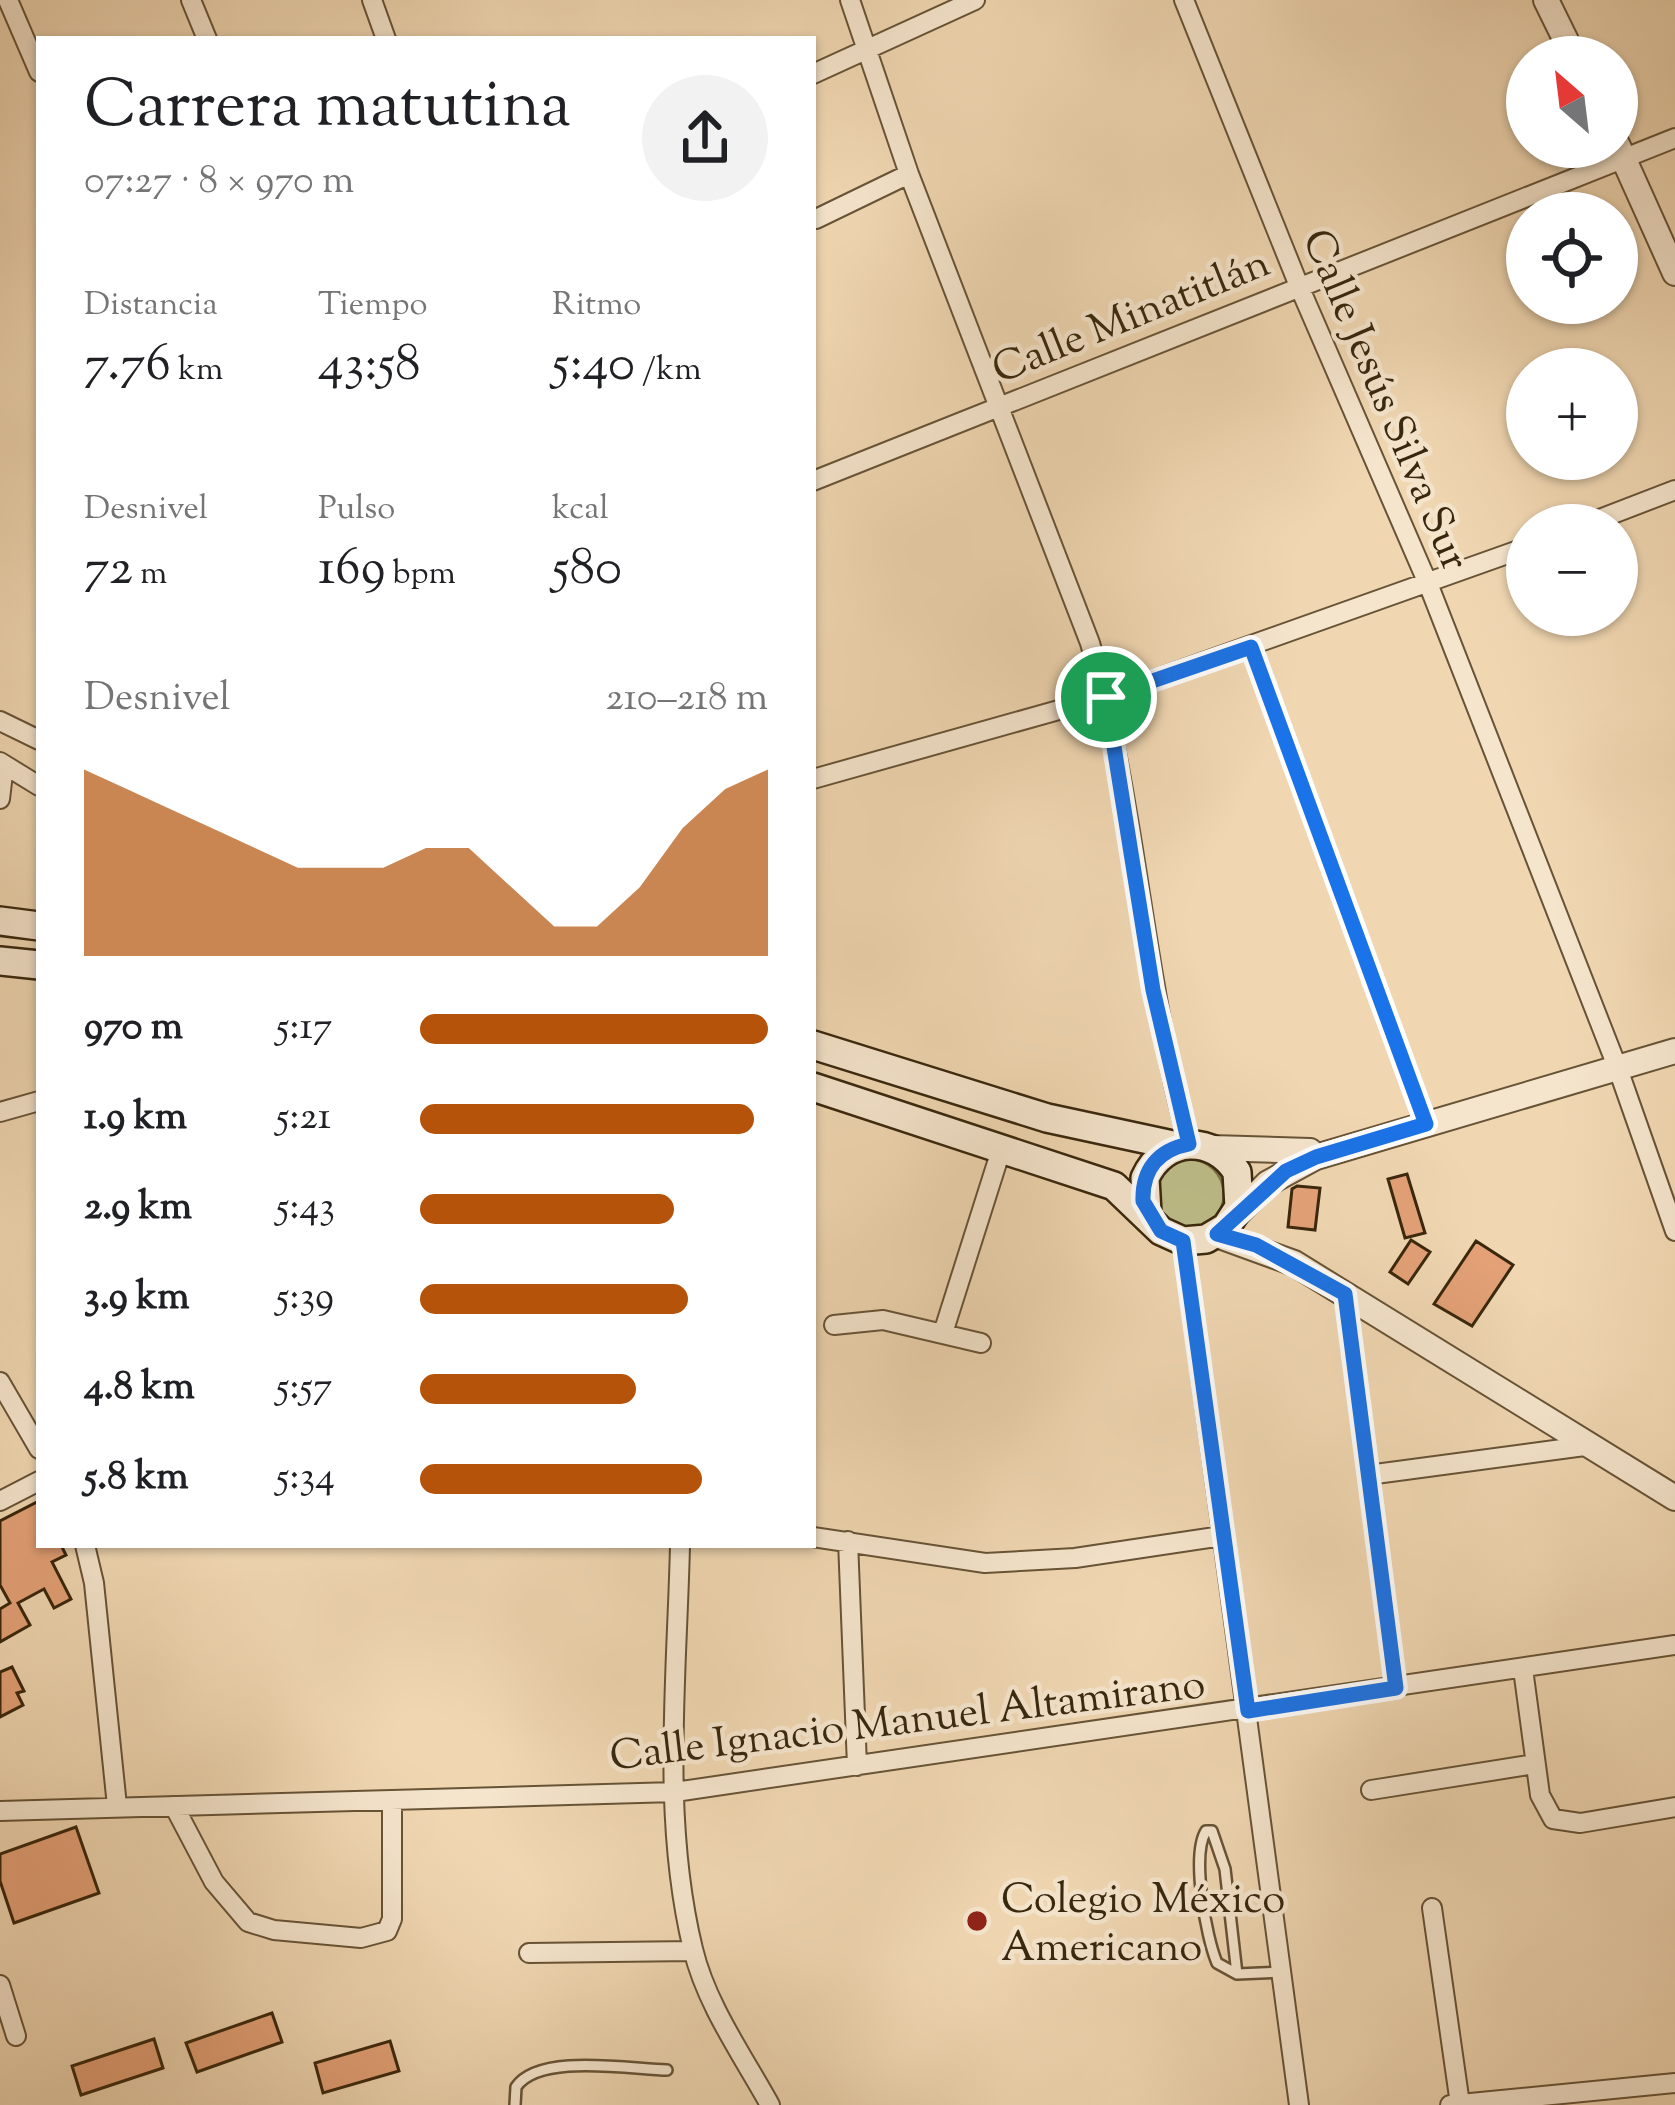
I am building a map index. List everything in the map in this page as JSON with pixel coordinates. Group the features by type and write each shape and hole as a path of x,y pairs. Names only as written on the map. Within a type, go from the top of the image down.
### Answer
{"main road":[{"path":"0,921 36,926"},
{"path":"0,961 36,965"},
{"path":"816,1046 1047,1118 1193,1146 1237,1172 1240,1196 1225,1226 1183,1241 1161,1231 1114,1186 816,1088"},
{"path":"1147,1213 1143,1190 1150,1167 1193,1146"}],"street":[{"path":"8,0 36,65"},
{"path":"191,0 206,36"},
{"path":"372,0 385,36"},
{"path":"850,0 910,174 1073,591 1106,697 1153,990 1193,1146 1289,1154 1348,1146"},
{"path":"816,73 975,0"},
{"name":"Calle Jesús Silva Sur","path":"1184,0 1299,286 1429,586 1618,1069 1675,1231"},
{"path":"1546,0 1564,36"},
{"name":"Calle Minatitlán","path":"1638,147 1675,138"},
{"name":"Calle Minatitlán","path":"816,480 1580,168"},
{"path":"1628,168 1675,273"},
{"path":"816,219 910,174"},
{"path":"1638,504 1675,490"},
{"path":"816,778 1106,697 1506,555"},
{"path":"1251,647 1426,1124"},
{"path":"0,721 36,739"},
{"path":"0,799 2,764 36,784"},
{"path":"1675,1051 1348,1146 1286,1171 1225,1226 1345,1294 1675,1498"},
{"path":"0,1112 36,1102"},
{"path":"943,1333 1002,1147"},
{"path":"1655,1180 1675,1172"},
{"path":"1183,1241 1299,2105"},
{"path":"1345,1294 1396,1688"},
{"path":"834,1325 883,1321 981,1343"},
{"path":"0,1382 36,1444"},
{"path":"1368,1475 1592,1445"},
{"path":"0,1501 36,1483"},
{"path":"816,1537 985,1563 1075,1558 1222,1537"},
{"path":"848,1541 857,1766"},
{"path":"86,1548 94,1582 117,1806"},
{"path":"680,1548 678,1868 693,1951 770,2105"},
{"name":"Calle Ignacio Manuel Altamirano","path":"0,1811 675,1792 1675,1645"},
{"path":"1523,1669 1546,1810 1567,1823 1675,1807"},
{"path":"1371,1790 1535,1764"},
{"path":"174,1806 214,1882 248,1922 274,1930 361,1938 386,1931 392,1919 392,1800"},
{"path":"1432,1908 1460,2104"},
{"path":"530,1953 693,1951"},
{"path":"0,1985 16,2036"},
{"path":"1450,2105 1675,2083"}],"lane":[{"path":"1238,1974 1222,1850 1217,1837 1206,1831 1199,1847 1213,1952 1227,1972 1238,1974 1282,1972"},
{"path":"515,2105 516,2087 534,2071 560,2067 667,2070"}],"shaded area":[{"path":"1189,1159 1214,1169 1224,1194 1214,1219 1189,1229 1164,1219 1154,1194 1164,1169"}],"building":[{"path":"1407,1174 1425,1233 1405,1238 1388,1179"},
{"path":"1320,1188 1315,1230 1288,1227 1292,1189"},
{"path":"1411,1240 1430,1252 1408,1284 1390,1272"},
{"path":"1476,1241 1513,1265 1472,1326 1434,1304"},
{"path":"36,1503 36,1548 62,1548 66,1555 52,1562 71,1599 54,1608 44,1589 18,1603 30,1625 0,1642 0,1609 10,1603 0,1585 0,1521"},
{"path":"12,1667 24,1691 17,1693 23,1705 0,1717 0,1672"},
{"path":"76,1827 99,1893 14,1923 0,1881 0,1854"},
{"path":"272,2013 282,2042 197,2072 186,2043"},
{"path":"154,2039 163,2068 81,2095 72,2066"},
{"path":"390,2041 399,2071 323,2093 315,2063"}],"place":[{"name":"Colegio México Americano","path":"977,1921"}],"route":[{"path":"1251,647 1426,1124 1348,1146 1286,1171 1217,1234 1256,1245 1345,1294 1396,1688 1248,1711 1183,1241 1153,1223 1143,1201 1145,1178 1157,1158 1189,1144 1153,990 1106,697 1251,647"}]}
